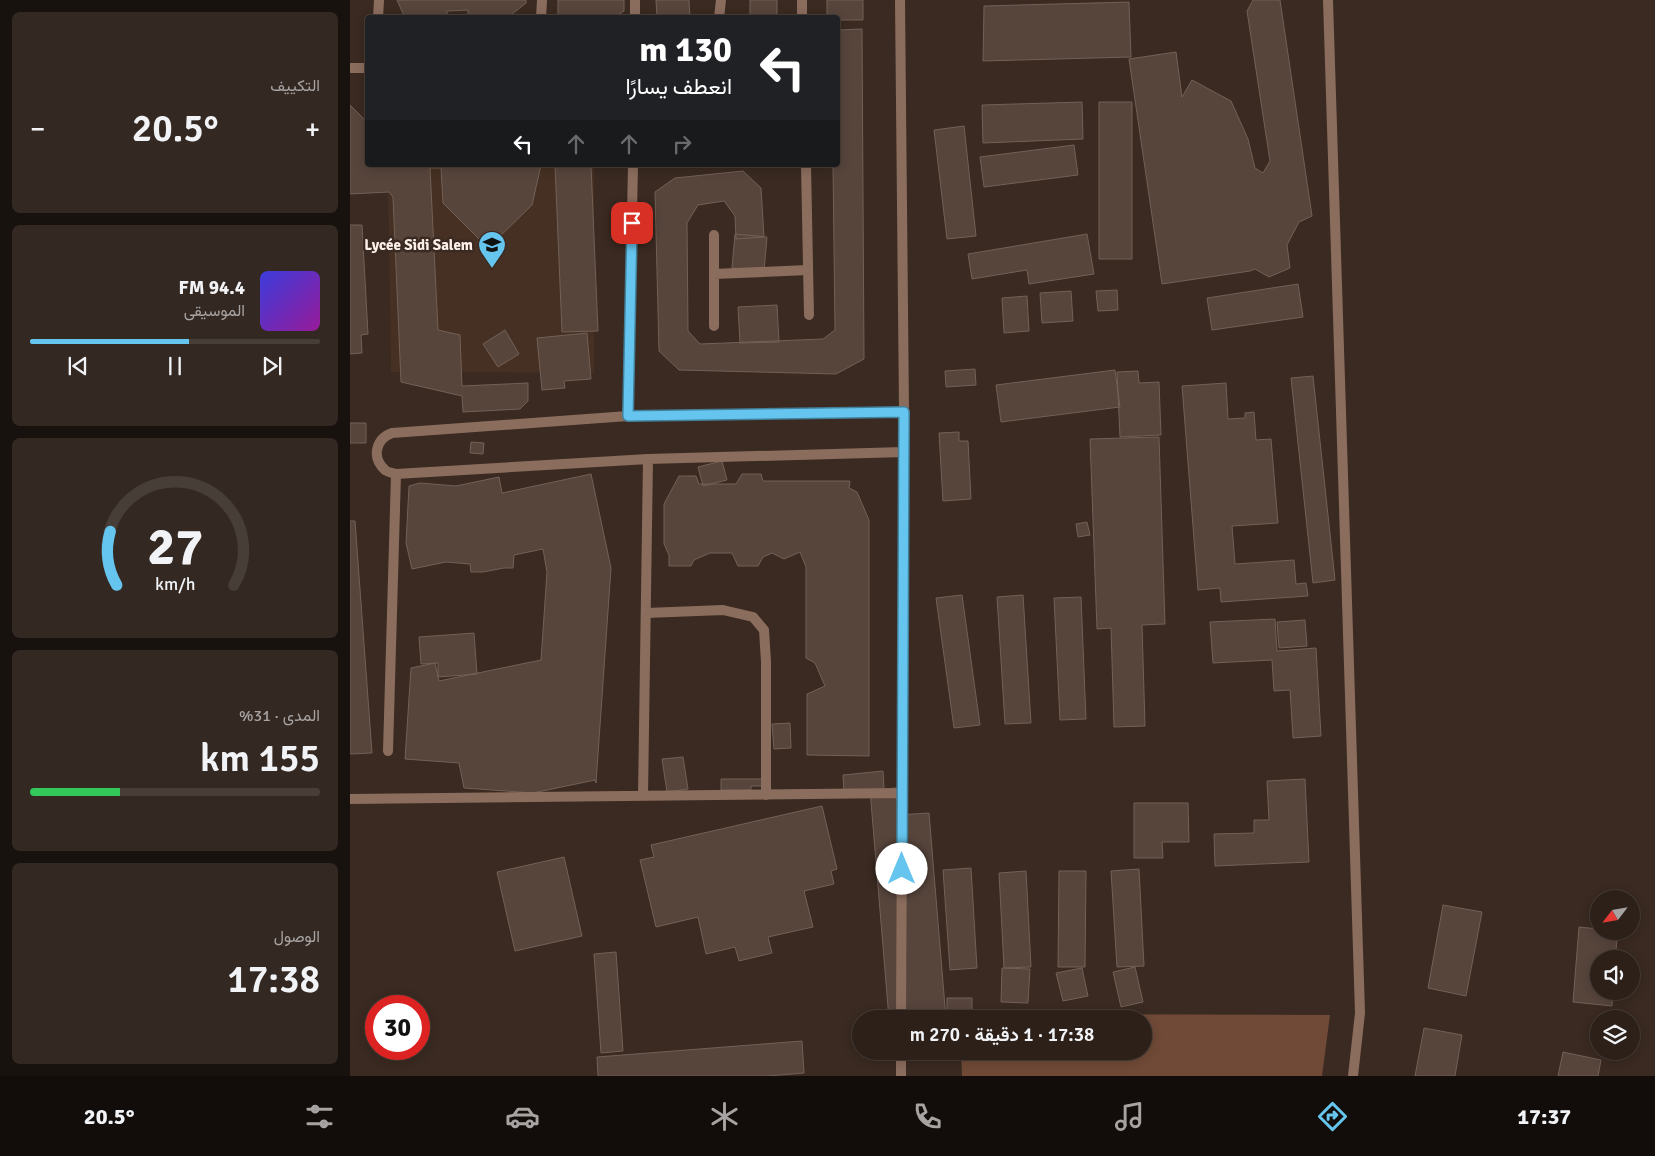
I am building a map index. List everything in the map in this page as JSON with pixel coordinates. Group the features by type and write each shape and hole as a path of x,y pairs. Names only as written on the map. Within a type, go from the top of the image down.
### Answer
{"street":[{"path":"378,15 379,0"},
{"path":"541,15 542,0"},
{"path":"635,0 635,15"},
{"path":"719,15 721,0"},
{"path":"802,0 802,15"},
{"path":"900,0 904,412 901,1010"},
{"path":"1328,0 1360,1013 1353,1076"},
{"path":"350,68 365,68"},
{"path":"628,416 633,167"},
{"path":"806,167 809,315"},
{"path":"714,235 714,326"},
{"path":"714,274 808,270"},
{"path":"904,412 628,416 392,433 384,437 378,444 377,459 385,471 396,474 648,459 904,452"},
{"path":"643,796 648,459"},
{"path":"388,751 396,474"},
{"path":"646,613 724,610 753,617 764,630 766,662 766,795"},
{"path":"350,799 902,794"},
{"path":"901,1060 901,1076"}],"shaded area":[{"name":"Lycée Sidi Salem","path":"388,167 594,167 594,373 391,372"},
{"path":"1152,1014 1330,1015 1322,1076 962,1076 961,1060 1152,1060"}],"building":[{"path":"397,0 526,0 526,3 511,15 468,15 468,10 447,11 447,15 404,15"},
{"path":"558,0 624,0 624,11 618,15 558,15"},
{"path":"656,0 689,0 690,15 657,15"},
{"path":"750,0 777,0 777,15 750,15"},
{"path":"827,0 863,0 863,20 840,20 840,15 827,15"},
{"path":"1253,0 1280,0 1312,216 1299,222 1287,245 1290,268 1269,277 1255,269 1162,284 1129,59 1176,52 1182,97 1192,80 1231,101 1248,139 1255,168 1263,173 1270,161 1247,11"},
{"path":"1129,2 1131,57 983,61 984,6"},
{"path":"862,29 864,359 836,374 679,370 659,351 655,192 675,178 743,171 761,188 764,237 736,239 735,216 724,201 698,205 687,223 688,331 700,344 823,339 835,330 833,167 840,167 840,30"},
{"path":"1082,102 1083,139 983,143 982,105"},
{"path":"1099,102 1132,102 1132,259 1099,259"},
{"path":"350,105 365,120 365,167 541,167 532,205 488,248 443,203 441,168 430,168 438,330 460,335 462,386 528,383 528,401 520,409 463,412 462,396 401,382 393,197 389,192 350,194"},
{"path":"964,126 976,236 947,239 934,130"},
{"path":"1074,145 1078,175 984,187 980,157"},
{"path":"555,167 591,167 598,331 562,332"},
{"path":"350,225 362,225 368,334 361,335 362,353 350,354"},
{"path":"735,234 767,237 764,271 732,268"},
{"path":"1087,234 1094,274 1029,284 1027,270 972,279 968,254"},
{"path":"1298,284 1303,317 1212,330 1207,298"},
{"path":"1117,290 1118,310 1098,311 1096,291"},
{"path":"1071,291 1073,321 1042,323 1040,293"},
{"path":"1027,296 1029,331 1004,333 1002,298"},
{"path":"777,305 779,342 740,343 738,307"},
{"path":"505,330 519,354 498,367 483,344"},
{"path":"587,333 591,379 564,381 565,388 542,390 537,338"},
{"path":"975,369 976,385 946,387 945,371"},
{"path":"1115,370 1120,407 1001,422 996,385"},
{"path":"1138,371 1139,383 1159,382 1161,435 1120,437 1117,372"},
{"path":"1313,376 1335,580 1313,583 1291,378"},
{"path":"1226,383 1228,419 1245,418 1245,413 1254,412 1256,440 1271,439 1278,523 1232,526 1235,564 1294,560 1296,584 1306,583 1308,596 1221,602 1220,588 1198,590 1182,386"},
{"path":"350,423 366,423 366,443 350,443"},
{"path":"959,432 959,441 968,441 971,499 943,501 939,433"},
{"path":"1159,437 1165,624 1142,625 1145,726 1114,727 1111,628 1097,629 1090,439"},
{"path":"471,442 484,443 483,454 470,453"},
{"path":"722,461 727,480 703,486 698,467"},
{"path":"591,474 611,568 596,783 595,780 533,793 464,788 459,763 405,759 411,668 435,663 439,681 541,660 547,572 543,549 514,555 513,568 471,572 470,564 446,562 412,569 406,543 409,486 420,483 456,486 499,477 502,493"},
{"path":"742,474 761,474 763,481 850,481 849,488 857,492 869,520 869,756 807,755 807,694 825,686 815,663 806,658 806,567 800,552 784,559 772,553 763,557 758,566 738,566 732,553 710,553 694,560 691,566 669,566 669,555 664,544 664,504 679,476 696,476 699,484 736,484"},
{"path":"350,521 355,521 372,753 350,754"},
{"path":"1087,522 1090,535 1078,537 1076,524"},
{"path":"962,595 980,725 954,728 936,598"},
{"path":"1023,595 1031,723 1005,724 997,597"},
{"path":"1081,597 1086,719 1060,720 1054,598"},
{"path":"1275,619 1277,651 1316,648 1321,736 1293,738 1290,690 1274,691 1272,660 1213,663 1210,622"},
{"path":"1305,620 1307,646 1279,648 1277,622"},
{"path":"474,633 477,674 438,677 438,663 421,664 419,637"},
{"path":"790,723 791,748 774,749 772,724"},
{"path":"683,757 688,789 667,792 662,759"},
{"path":"883,771 884,789 896,788 898,815 929,813 945,1010 888,1010 870,790 844,792 843,775"},
{"path":"721,779 764,779 764,786 751,786 751,790 721,790"},
{"path":"1305,779 1309,862 1215,866 1214,834 1254,833 1254,820 1269,820 1267,781"},
{"path":"1134,803 1188,803 1189,842 1162,842 1163,858 1134,858"},
{"path":"822,806 837,869 831,871 834,884 804,891 813,927 768,937 772,953 739,961 735,947 706,954 698,917 656,927 640,860 654,857 651,845"},
{"path":"564,857 582,936 515,951 497,872"},
{"path":"971,868 977,968 950,970 943,870"},
{"path":"1139,869 1144,966 1117,967 1111,871"},
{"path":"1026,871 1031,967 1004,968 999,873"},
{"path":"1059,871 1086,871 1085,967 1058,967"},
{"path":"1443,905 1482,912 1466,996 1428,988"},
{"path":"1579,927 1590,928 1590,940 1617,940 1616,950 1590,950 1590,1000 1612,1000 1612,1006 1573,1002"},
{"path":"616,952 623,1051 601,1053 594,954"},
{"path":"1135,967 1143,1002 1121,1007 1113,972"},
{"path":"1002,968 1030,969 1028,1003 1001,1002"},
{"path":"1082,968 1088,996 1063,1001 1056,973"},
{"path":"947,998 972,998 972,1010 947,1010"},
{"path":"1424,1028 1462,1035 1455,1076 1415,1076"},
{"path":"802,1041 804,1073 768,1076 598,1076 597,1057"},
{"path":"1563,1052 1590,1058 1590,1060 1601,1060 1598,1076 1558,1076"}],"place":[{"name":"Lycée Sidi Salem","path":"492,269"}],"route":[{"path":"632,223 628,416 904,412 902,869"}]}
